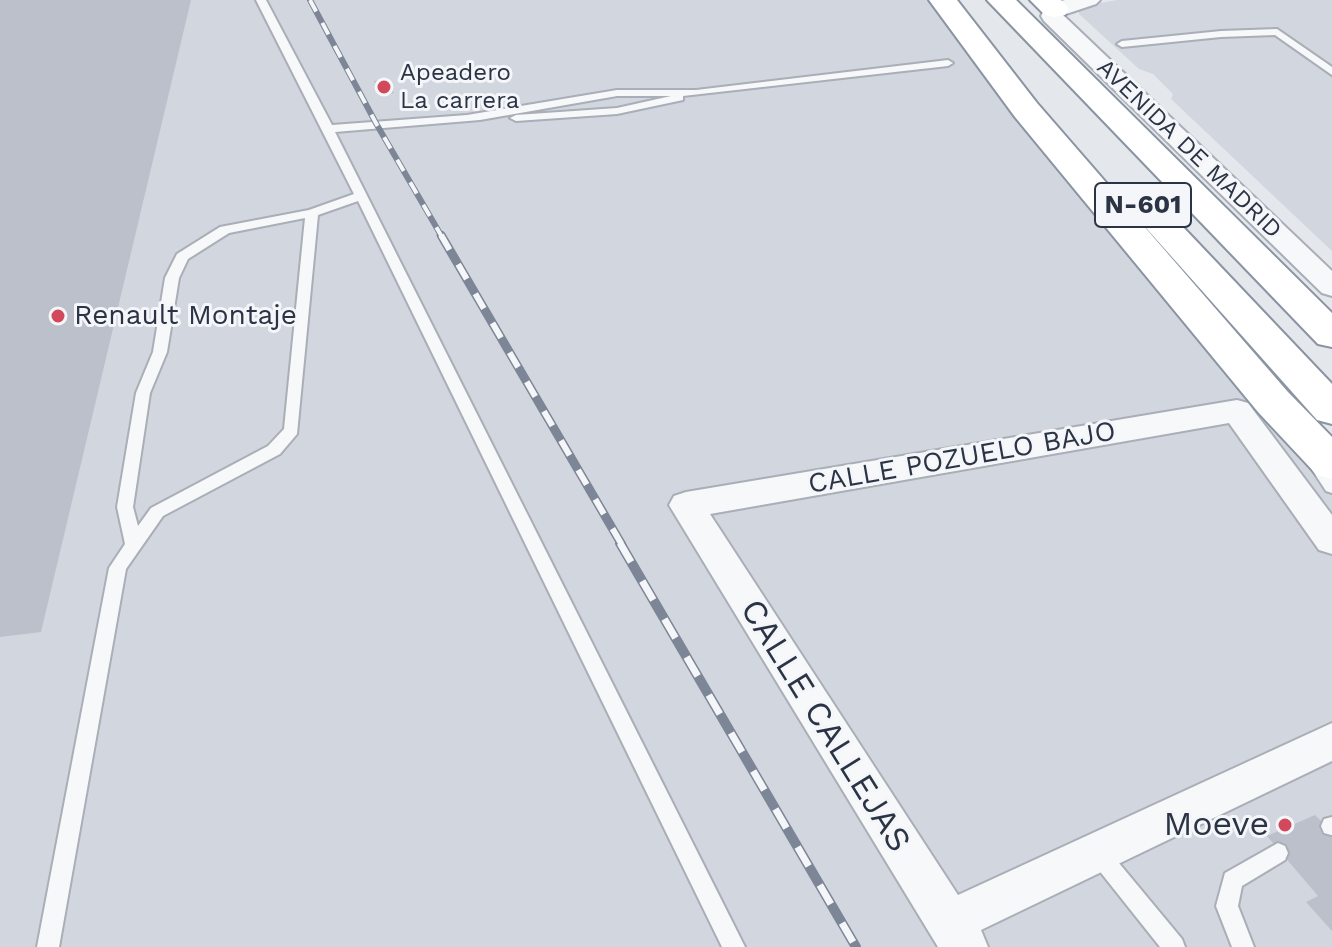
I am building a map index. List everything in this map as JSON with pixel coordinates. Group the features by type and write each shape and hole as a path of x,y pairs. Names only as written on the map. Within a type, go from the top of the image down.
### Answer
{"highway":[{"path":"943,0 1026,110 1273,402 1332,464"},
{"name":"N-601","path":"954,0 1332,410"},
{"name":"N-601","path":"1001,0 1332,335"}],"street":[{"path":"1049,4 1089,0"},
{"name":"AVENIDA DE MADRID","path":"1049,4 1052,16 1332,287"},
{"name":"CALLE POZUELO BAJO","path":"686,505 1237,411 1332,541"},
{"name":"CALLE CALLEJAS","path":"686,505 957,934"},
{"path":"957,934 1097,852 1332,741"}],"lane":[{"path":"261,0 734,947"},
{"path":"1265,22 1332,72"},
{"path":"1122,44 1277,32"},
{"path":"471,117 536,117 617,111 696,93 948,63"},
{"path":"328,129 471,117 617,93 696,93"},
{"path":"134,545 125,507 140,407 160,352 172,278 182,257 225,230 312,213 361,196"},
{"path":"48,947 118,568 157,512 274,450 292,430 312,213"},
{"path":"1273,402 1332,487"},
{"path":"1097,852 1174,947"},
{"path":"1243,947 1227,906 1233,880 1278,853"}],"shaded area":[{"path":"0,0 928,0 1332,467 1332,947 0,947"},
{"path":"1117,0 1332,0 1332,251 1171,99 1173,94 1153,74 1139,69 1079,14 1079,7"}],"building":[{"name":"Renault Montaje","path":"0,0 191,0 41,632 0,637"},
{"name":"Apeadero La carrera","path":"385,79 394,93 380,96 374,81"},
{"path":"1315,815 1332,832 1332,931 1306,902 1318,896 1267,836"}],"railway":[{"path":"310,0 442,237"},
{"path":"441,235 622,545"},
{"path":"620,543 856,947"}],"place":[{"name":"Apeadero La carrera","path":"384,87"},
{"name":"Renault Montaje","path":"58,316"},
{"name":"Moeve","path":"1285,825"}]}
